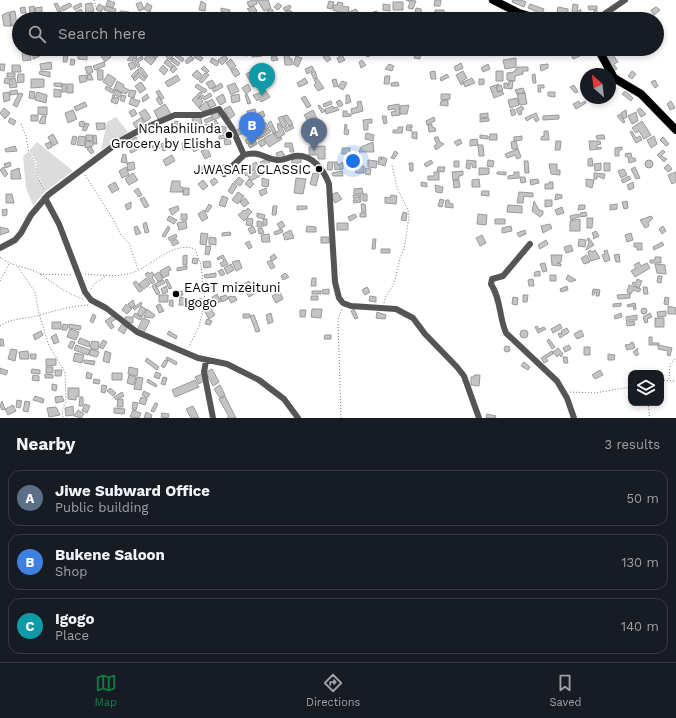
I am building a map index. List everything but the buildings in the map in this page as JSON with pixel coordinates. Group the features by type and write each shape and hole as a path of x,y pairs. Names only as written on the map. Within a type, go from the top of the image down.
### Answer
{"main road":[{"path":"493,0 517,12"},
{"path":"602,56 614,78 641,94 676,130"}],"street":[{"path":"607,12 625,0"},
{"path":"0,248 14,240 21,233 31,215 46,197 81,170 120,141 153,124 175,115 201,115 217,109 221,111 232,128 244,155"},
{"path":"224,174 244,155 252,152 278,160 303,156 312,160 325,174 329,184 335,282 338,298 343,303 352,306 384,307 404,312 413,318 439,350 464,376 480,418"},
{"path":"46,197 59,224 85,292 91,300 106,308 137,332 206,361 227,364 259,380 284,399 298,418"},
{"path":"530,244 503,276 492,279 491,284 498,297 506,333 558,381 574,418"},
{"path":"206,361 204,372 213,418"}],"path":[{"path":"94,0 99,12"},
{"path":"21,124 26,136 29,153 36,164 37,175 46,197"},
{"path":"384,307 386,296 394,284 400,258 404,249 409,217 408,210 397,188 392,165"},
{"path":"81,170 113,219 121,235 129,243 138,270"},
{"path":"0,257 18,267 40,274 106,276 129,274 176,248 192,248 197,253 202,265 205,302 200,326 187,353"},
{"path":"0,280 9,263"},
{"path":"18,267 35,292 49,346 65,372 66,402 62,410 63,418"},
{"path":"40,274 68,294 91,300"},
{"path":"85,292 89,291 94,283 106,276"},
{"path":"341,418 338,320 343,303"},
{"path":"0,326 10,320 66,308 99,304"},
{"path":"669,380 670,364 676,358"},
{"path":"664,380 676,381"},
{"path":"564,392 595,393 628,388"},
{"path":"648,406 650,418"}],"shaded area":[{"path":"116,117 128,132 101,150 107,122"},
{"path":"37,142 73,171 46,191 37,173 37,163 29,151"},
{"path":"28,152 35,164 36,174 46,191 33,205 26,188 23,156"}],"place":[{"name":"Igogo","path":"262,96"},
{"name":"Nchabhilinda Grocery by Elisha","path":"229,135"},
{"name":"Bukene Saloon","path":"252,145"},
{"name":"Jiwe Subward Office","path":"314,151"},
{"name":"J.WASAFI CLASSIC","path":"319,169"},
{"name":"EAGT mizeituni Igogo","path":"176,294"}]}
